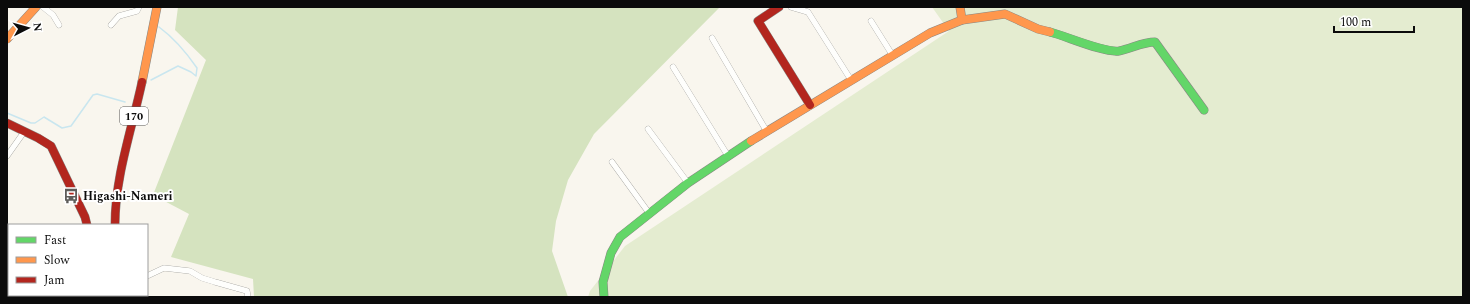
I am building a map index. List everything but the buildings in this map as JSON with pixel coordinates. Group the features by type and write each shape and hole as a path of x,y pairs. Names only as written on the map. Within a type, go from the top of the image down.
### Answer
{"main road":[{"path":"7,39 36,7"},
{"name":"170","path":"115,224 116,200 122,166 147,60 157,7"},
{"path":"780,7 758,21 810,105"},
{"path":"960,7 962,20"},
{"path":"604,297 603,282 611,252 620,237 649,213 688,183 728,156 810,105 930,34 962,20 1005,14 1038,29 1105,50 1118,51 1149,42 1156,42 1204,110"},
{"path":"7,123 51,146 85,217 87,224"}],"street":[{"path":"43,7 53,15 59,25"},
{"path":"111,25 119,16 137,11 139,7"},
{"path":"790,7 808,12 851,80"},
{"path":"871,21 893,56"},
{"path":"712,38 768,132"},
{"path":"673,67 728,156"},
{"path":"648,129 688,183"},
{"path":"7,156 24,132"},
{"path":"612,162 649,213"},
{"path":"148,276 164,268 190,271 202,278 247,291 248,297"}],"green space":[{"path":"178,7 720,7 594,134 568,180 556,221 552,251 568,297 254,297 253,279 171,257 189,214 153,195 206,60 175,30"},
{"path":"932,7 1463,7 1463,297 588,297 590,291 625,246 949,31"}],"waterway":[{"path":"151,80 178,66 196,76 197,68 189,56 159,27"},
{"path":"7,113 31,123 35,123 44,117 62,128 71,126 93,95 97,94 125,102"}],"traffic: fast":[{"path":"1050,32 1112,51 1119,51 1146,43 1155,42 1204,110"},
{"path":"604,297 603,282 611,253 620,237 688,183 751,141"}],"traffic: slow":[{"path":"7,39 36,7"},
{"path":"142,82 157,7"},
{"path":"960,7 962,20"},
{"path":"751,141 930,33 962,20 1005,14 1038,29 1050,32"}],"traffic: jam":[{"path":"779,7 758,21 810,105"},
{"path":"115,224 121,171 142,82"},
{"path":"7,123 51,146 85,217 87,224"}],"place":[{"name":"Higashi-Nameri","path":"71,196"}]}
